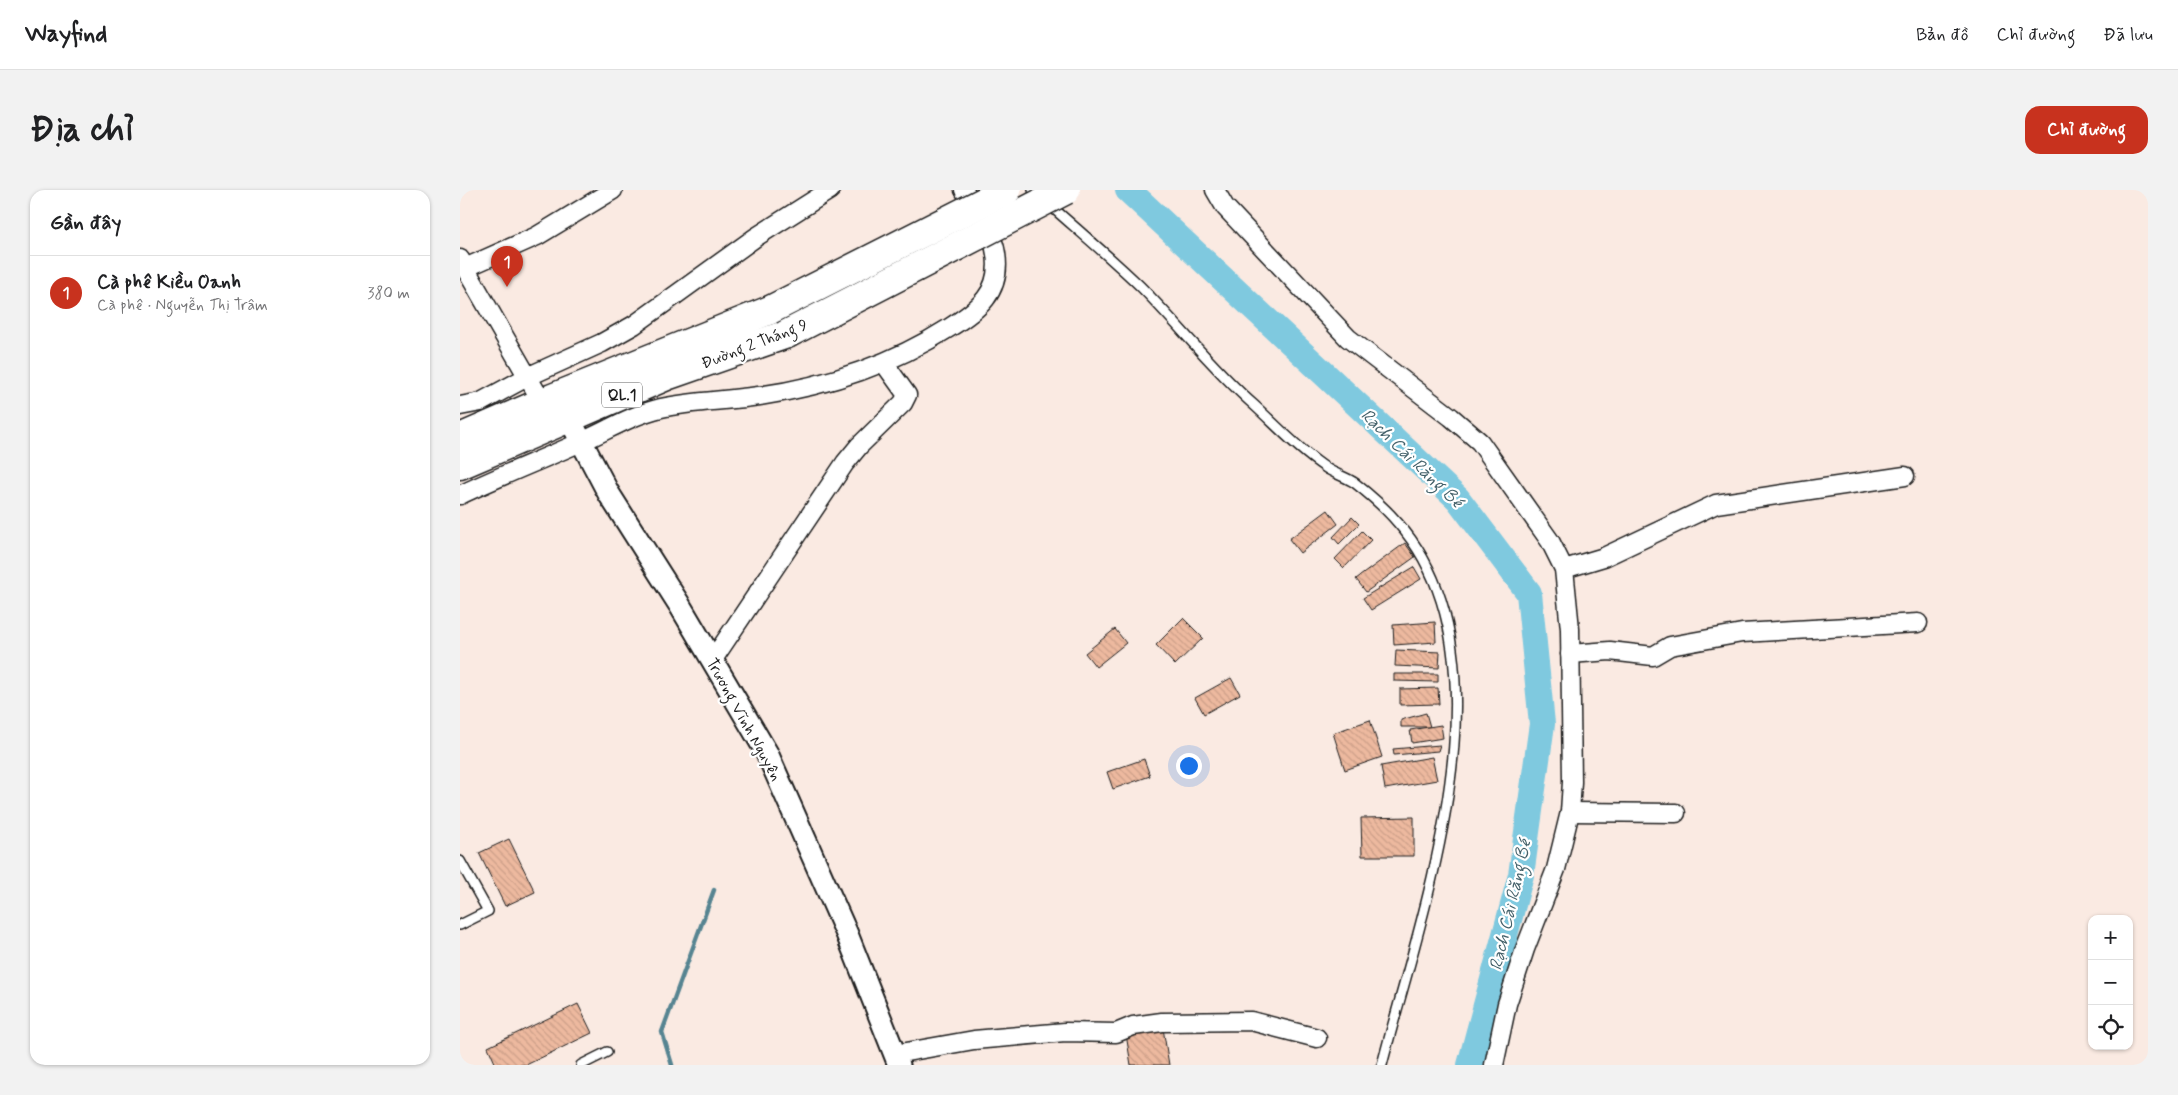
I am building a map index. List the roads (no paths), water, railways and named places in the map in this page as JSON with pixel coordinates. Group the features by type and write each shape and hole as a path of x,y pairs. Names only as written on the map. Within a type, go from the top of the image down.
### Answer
{"highway":[{"name":"Đường 2 Tháng 9","path":"460,438 542,402 770,310 1008,190"},
{"name":"Đường 2 Tháng 9","path":"460,465 669,374 787,334 1066,190"}],"street":[{"path":"542,402 463,263 537,236 612,190"},
{"path":"460,406 482,402 527,377 602,343 634,325 756,236 830,190"},
{"path":"460,495 582,442 625,419 661,408 760,396 844,378 884,363 914,348 968,316 990,295 996,275 996,254 984,224 964,190"},
{"path":"1215,190 1226,207 1348,338 1451,417 1480,442 1550,541 1564,569 1570,654 1572,782 1570,812 1556,870 1525,949 1507,1004 1494,1065"},
{"path":"712,661 845,463 858,446 903,403 907,395 884,363"},
{"path":"625,419 638,388"},
{"path":"460,430 482,402"},
{"name":"Trương Vĩnh Nguyên","path":"569,418 610,494 767,752 847,934 897,1059"},
{"path":"1564,569 1604,557 1716,504 1905,476"},
{"path":"1570,654 1610,651 1653,656 1670,646 1742,633 1918,623"},
{"path":"1570,812 1676,813"},
{"path":"897,1059 974,1040 1065,1032 1116,1033 1133,1026 1162,1022 1251,1021 1317,1038"}],"lane":[{"path":"1033,190 1139,285 1245,397 1326,468 1355,484 1398,523 1429,566 1449,624 1454,676 1455,725 1448,801 1423,919 1382,1065"},
{"path":"460,861 488,911 460,925"},
{"path":"581,1065 607,1052"}],"waterway":[{"name":"Rạch Cái Răng Bé","path":"1128,190 1458,499 1529,593 1542,724 1521,875 1470,1065"},
{"path":"672,1065 662,1032 714,890"}],"place":[{"name":"Cà phê Kiều Oanh","path":"507,287"}]}
